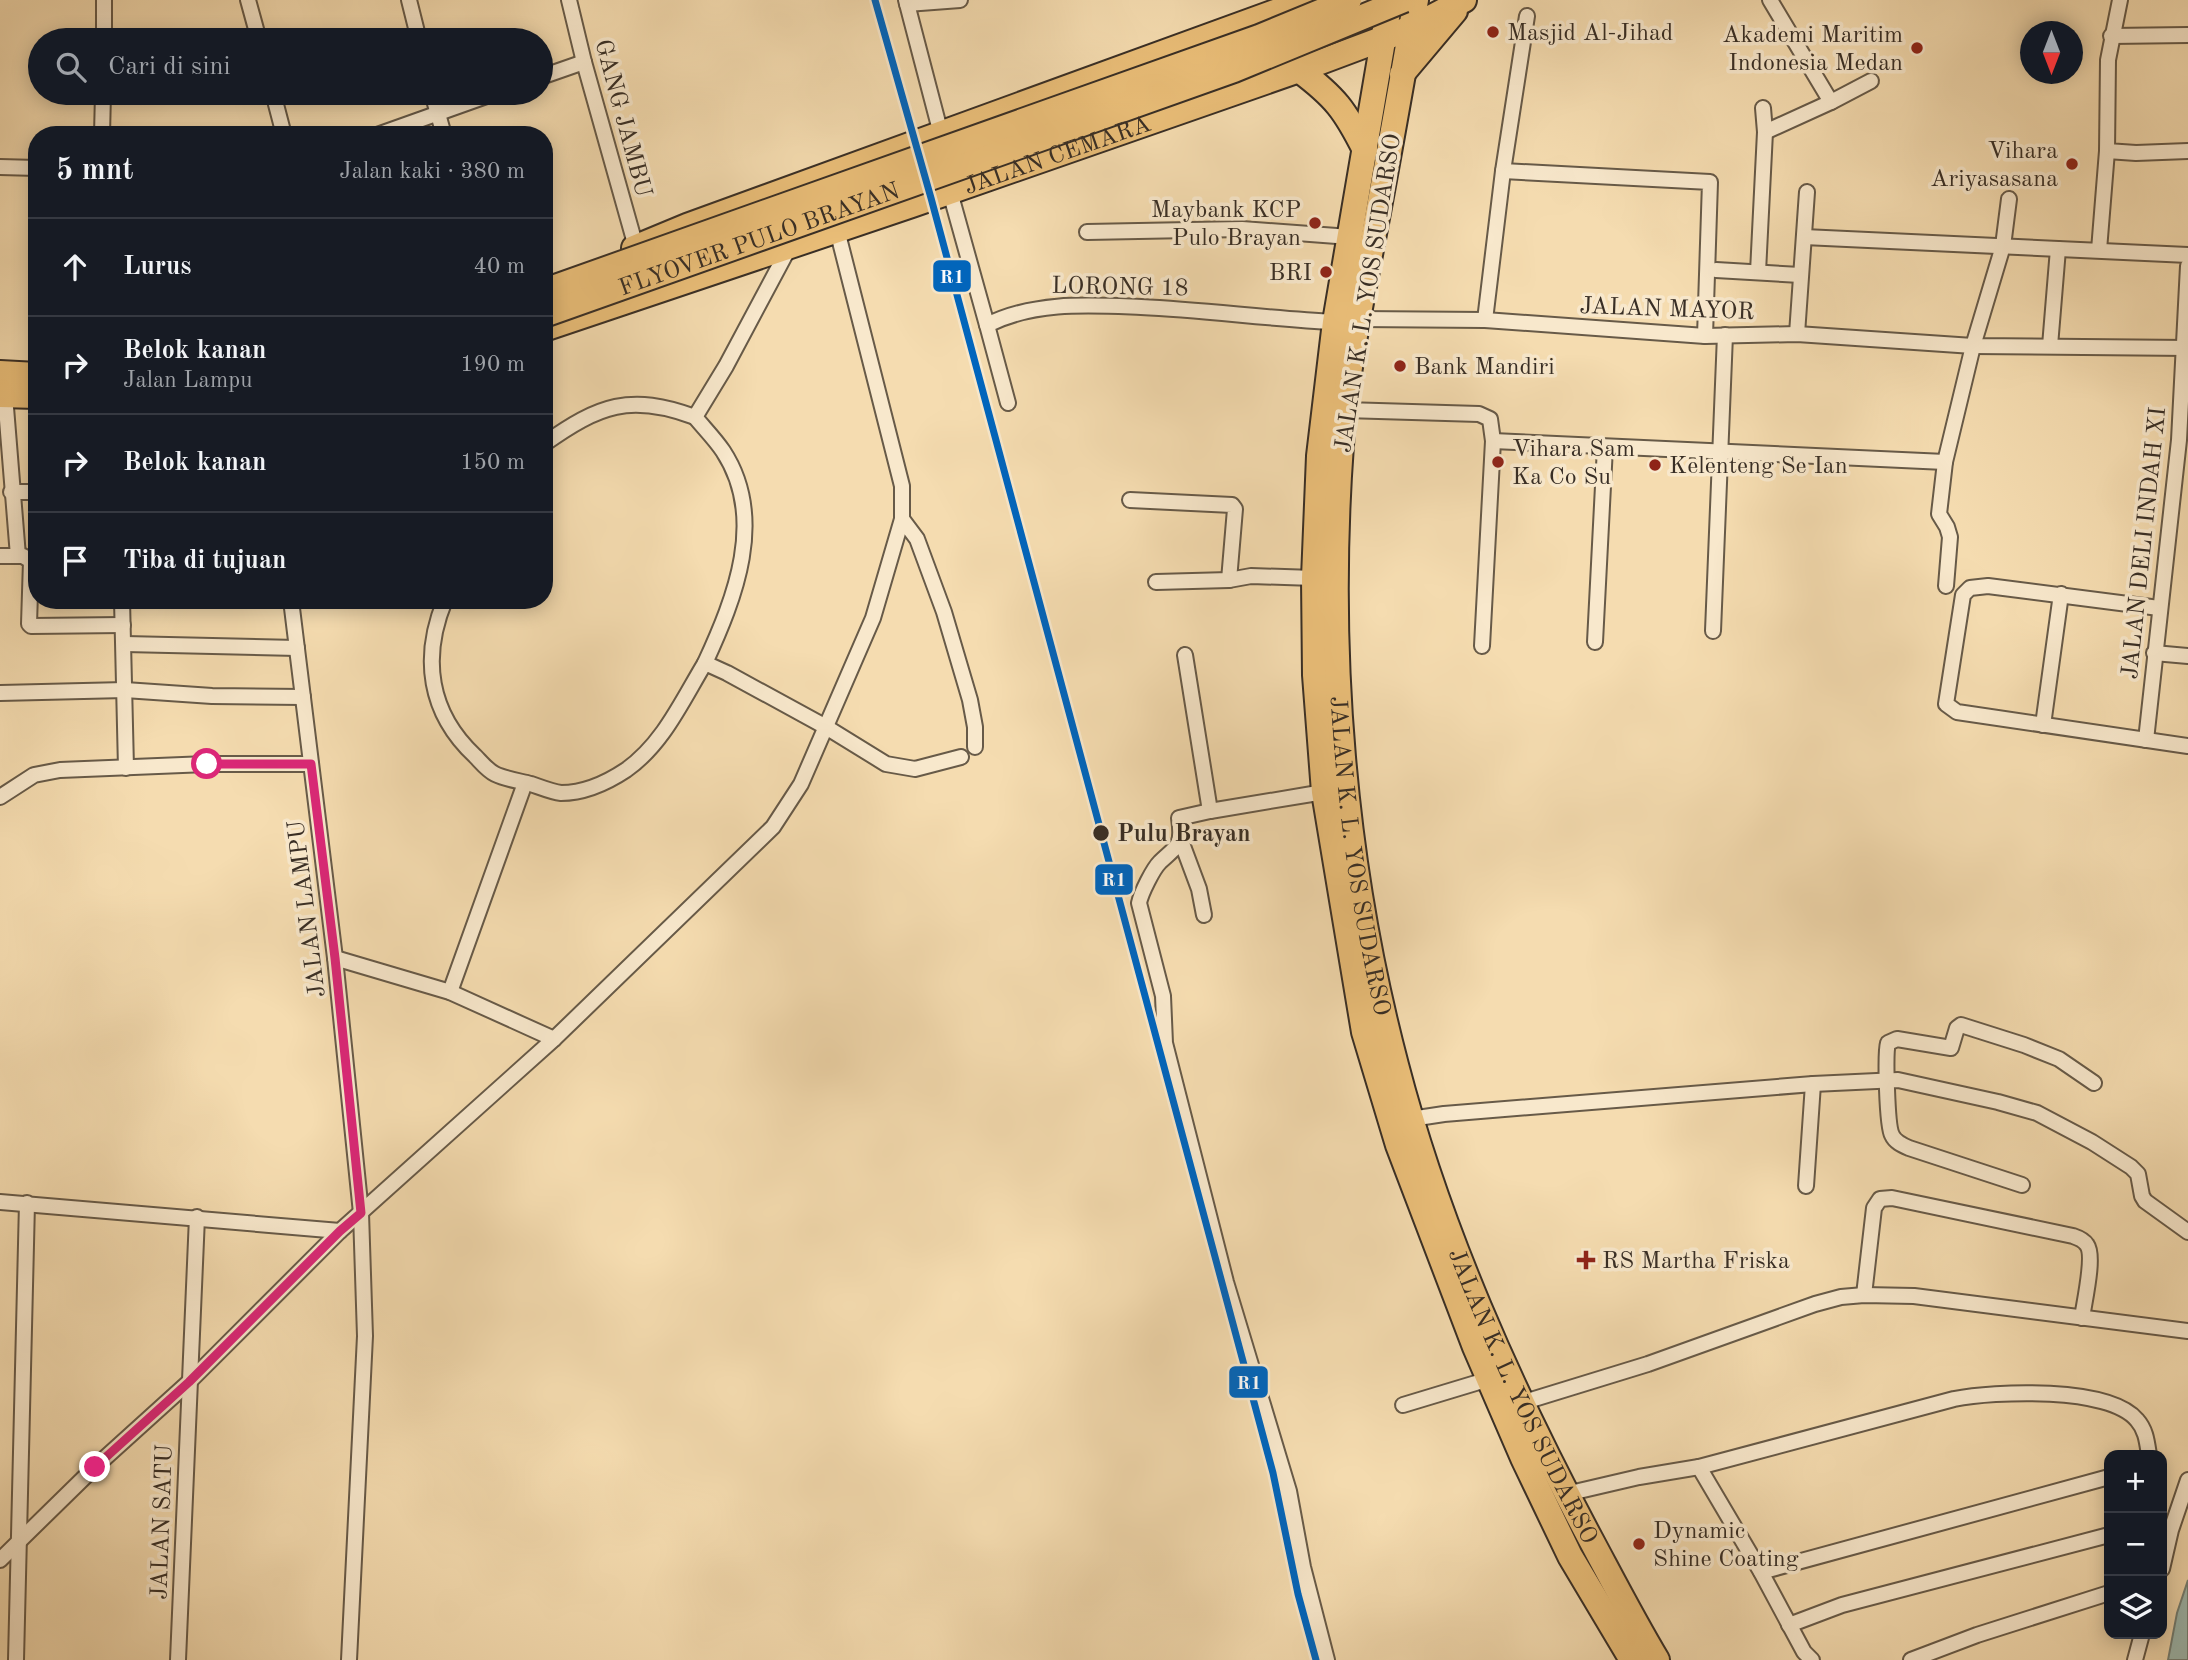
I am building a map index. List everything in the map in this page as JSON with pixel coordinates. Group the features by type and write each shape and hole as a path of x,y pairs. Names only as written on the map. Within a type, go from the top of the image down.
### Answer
{"highway":[{"path":"553,278 687,226 1307,0"},
{"name":"FLYOVER PULO BRAYAN","path":"553,289 1259,37 1349,0"},
{"name":"JALAN K. L. YOS SUDARSO","path":"1390,0 1350,237 1345,410 1337,517 1337,674 1347,793 1366,927 1387,1028 1411,1119 1446,1220 1521,1403 1566,1494 1657,1660"},
{"name":"FLYOVER PULO BRAYAN","path":"553,311 1234,70 1404,0"},
{"name":"JALAN K. L. YOS SUDARSO","path":"1416,0 1319,456 1314,578 1315,675 1324,792 1364,1032 1398,1144 1489,1379 1523,1458 1570,1556 1632,1660"},
{"name":"JALAN CEMARA","path":"553,326 950,192 1300,69 1411,28 1465,0"},
{"path":"1402,75 1465,0"},
{"path":"1300,69 1327,91 1348,115 1365,150"},
{"path":"1114,72 1107,82 1106,105 1119,123 1134,128"},
{"path":"1061,91 1072,96 1084,114 1087,125 1083,146"},
{"path":"687,226 680,239 679,257 689,271 701,274"},
{"path":"2,388 28,378"},
{"path":"2,388 28,394"}],"street":[{"path":"104,0 104,28"},
{"path":"248,0 256,28"},
{"path":"409,0 416,28"},
{"name":"GANG JAMBU","path":"569,0 636,247"},
{"path":"941,134 906,2 960,0"},
{"path":"1770,0 1831,102"},
{"path":"2099,250 2107,151 2108,60 2120,0"},
{"path":"1485,320 1503,171 1527,16"},
{"path":"2111,36 2188,35"},
{"path":"553,73 584,62"},
{"path":"1765,132 1871,81"},
{"path":"102,126 103,105"},
{"path":"276,105 282,126"},
{"path":"435,105 441,126"},
{"path":"402,126 460,105"},
{"path":"1758,272 1765,132 1763,108"},
{"path":"2107,151 2188,151"},
{"path":"0,167 28,168"},
{"path":"1503,171 1710,182 1705,336"},
{"path":"950,192 1008,403"},
{"path":"1797,334 1807,192"},
{"path":"1946,586 1950,537 1939,514 1945,462 1973,346 2003,246 2009,199"},
{"path":"1087,232 1242,229 1350,237"},
{"path":"0,1560 95,1467 189,1382 340,1231 554,1039 773,827 801,784 873,618 902,519 902,486 837,230"},
{"path":"1804,237 2188,256"},
{"path":"695,417 726,366 791,244"},
{"path":"2050,346 2058,249"},
{"name":"JALAN DELI INDAH XI","path":"2146,740 2159,608 2183,440 2188,266"},
{"path":"1716,270 1800,275"},
{"name":"LORONG 18","path":"987,325 1018,312 1040,307 1079,306 1180,309 1346,321"},
{"name":"JALAN MAYOR","path":"1346,321 1485,320 1705,336 1797,334 1973,346 2186,348"},
{"path":"1713,631 1725,335"},
{"path":"2,388 18,556"},
{"path":"442,609 432,643 433,679 443,715 447,726 464,746 494,774 560,793 582,790 625,771 647,753 663,732 705,663 731,600 740,569 745,525 738,481 723,451 695,417 672,409 652,405 627,405 601,409 575,422 553,438"},
{"path":"1345,410 1484,415 1490,419 1493,441 1482,646"},
{"path":"1493,441 1945,462"},
{"path":"1595,642 1605,447"},
{"path":"12,492 28,492"},
{"path":"1130,500 1232,505 1235,509 1228,580"},
{"path":"902,519 917,539 944,612 970,700 975,727 975,747"},
{"path":"0,556 28,558"},
{"path":"1156,582 1228,580 1251,576 1314,578"},
{"path":"2159,608 1988,586 1970,589 1964,595 1946,704 1953,711 2188,746"},
{"path":"2043,725 2061,594"},
{"path":"30,609 31,626 123,625"},
{"path":"122,609 126,768"},
{"name":"JALAN LAMPU","path":"292,609 335,958 361,1213 365,1336 349,1660"},
{"path":"125,644 297,648"},
{"path":"2154,653 2188,656"},
{"path":"1185,655 1210,811"},
{"path":"705,663 826,727 886,764 915,769 961,757"},
{"path":"0,693 125,690 303,698"},
{"path":"0,797 34,775 60,770 207,764 311,764"},
{"path":"450,992 525,783"},
{"path":"1204,915 1199,889 1180,838 1179,818 1324,792"},
{"path":"1180,838 1175,850 1157,866 1142,891 1139,903 1163,996 1165,1043 1226,1283 1289,1491 1303,1567 1327,1660"},
{"path":"335,958 450,992 554,1039"},
{"path":"2022,1185 1909,1148 1895,1140 1888,1125 1885,1055 1888,1043 1897,1039 1951,1048 1957,1028 1961,1025 2059,1059 2094,1083"},
{"path":"1411,1119 1444,1114 1813,1084 1898,1080 2037,1114 2092,1142 2131,1167 2137,1174 2141,1196 2145,1201 2188,1232"},
{"path":"1807,1186 1813,1084"},
{"path":"1864,1295 1874,1208 1880,1199 1892,1198 2073,1236 2084,1242 2088,1246 2090,1257 2081,1318"},
{"path":"0,1202 340,1231"},
{"path":"16,1660 27,1203"},
{"name":"JALAN SATU","path":"178,1660 197,1217"},
{"path":"1521,1403 1648,1364 1841,1297 1889,1294 2188,1331"},
{"path":"1403,1405 1489,1379"},
{"path":"1566,1494 1639,1477 1699,1467 1983,1393 2014,1392 2102,1401 2119,1406 2137,1420 2144,1431 2148,1450"},
{"path":"1699,1467 1804,1652 1812,1660"},
{"path":"1761,1572 2104,1478"},
{"path":"2167,1547 2188,1480"},
{"path":"1789,1625 1842,1605 2104,1536"},
{"path":"1911,1660 1976,1635 2104,1595"},
{"path":"2135,1660 2141,1639"}],"water":[{"path":"2188,1580 2188,1660 2168,1660 2177,1613"}],"transit line":[{"name":"R1","path":"875,0 931,198 1273,1473 1298,1594 1316,1660"}],"place":[{"name":"Masjid Al-Jihad","path":"1493,32"},
{"name":"Akademi Maritim Indonesia Medan","path":"1917,48"},
{"name":"Vihara Ariyasasana","path":"2072,164"},
{"name":"Maybank KCP Pulo Brayan","path":"1315,223"},
{"name":"BRI","path":"1326,272"},
{"name":"Bank Mandiri","path":"1400,366"},
{"name":"Vihara Sam Ka Co Su","path":"1498,462"},
{"name":"Kelenteng Se Ian","path":"1655,465"},
{"name":"Pulu Brayan","path":"1101,833"},
{"name":"RS Martha Friska","path":"1586,1260"},
{"name":"Dynamic Shine Coating","path":"1639,1544"}],"route":[{"path":"95,1467 189,1382 361,1213 347,1064 311,764 207,764"}]}
